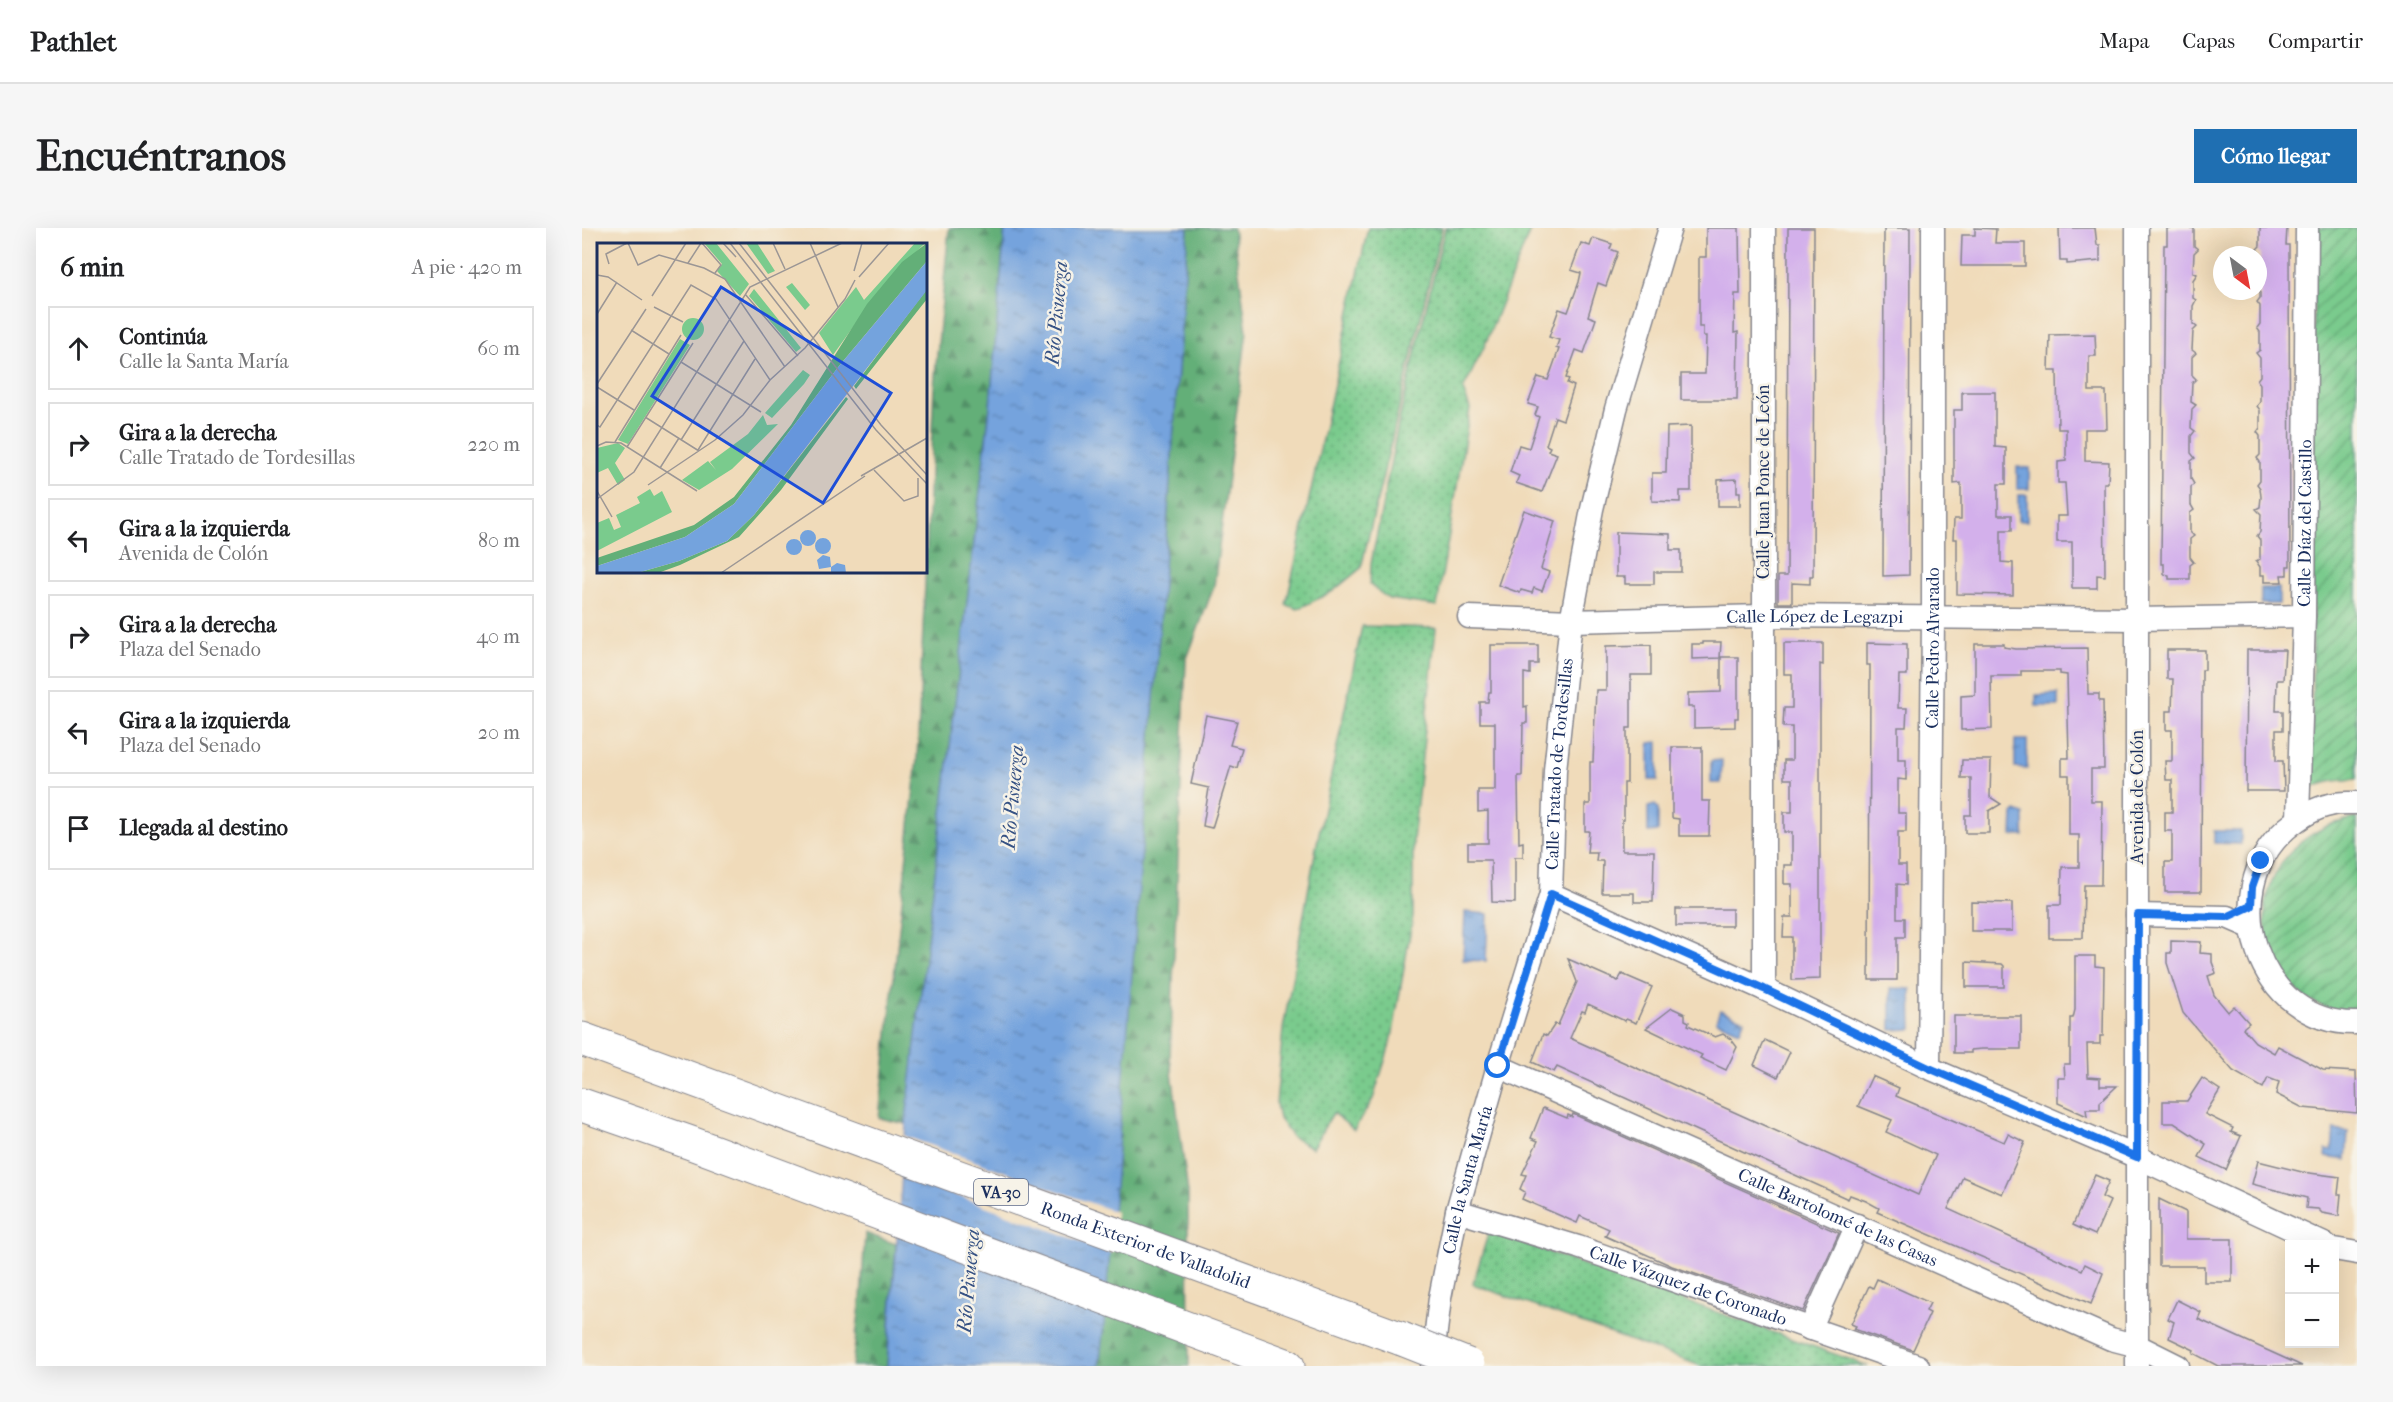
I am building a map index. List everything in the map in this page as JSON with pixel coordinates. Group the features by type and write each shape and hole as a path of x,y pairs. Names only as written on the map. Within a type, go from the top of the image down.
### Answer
{"highway":[{"name":"Ronda Exterior de Valladolid","path":"582,1039 1402,1339 1469,1366"},
{"path":"582,1105 1287,1366"}],"street":[{"name":"Calle Tratado de Tordesillas","path":"1670,228 1616,409 1592,509 1571,621 1555,770 1551,894 1764,989 1929,1068 2137,1157 2313,1240"},
{"name":"Calle Juan Ponce de León","path":"1764,228 1764,989"},
{"name":"Calle Pedro Alvarado","path":"1929,1068 1933,616 1933,228"},
{"name":"Avenida de Colón","path":"2137,228 2137,1356"},
{"name":"Calle Díaz del Castillo","path":"2298,819 2304,616 2307,228"},
{"name":"Calle López de Legazpi","path":"1469,617 1571,621 1763,616 2136,619 2304,616"},
{"path":"2357,803 2329,805 2298,819 2277,838 2261,861 2252,887 2250,916 2256,953 2276,986 2307,1011 2343,1023 2357,1023"},
{"name":"Calle la Santa María","path":"1431,1366 1440,1298 1457,1211 1498,1066 1551,894"},
{"path":"2138,915 2250,916"},
{"name":"Calle Bartolomé de las Casas","path":"1498,1066 2111,1339 2137,1356 2178,1366"},
{"name":"Calle Vázquez de Coronado","path":"1457,1211 1578,1247 1918,1366"},
{"path":"1810,1329 1857,1225"},
{"path":"2339,1250 2357,1253"}],"green space":[{"path":"949,228 1005,228 990,407 906,1124 879,1118 917,759 934,386"},
{"path":"1188,228 1233,228 1247,331 1214,586 1186,661 1170,1057 1188,1193 1189,1366 1099,1366 1160,623"},
{"path":"1368,228 1442,228 1361,568 1333,591 1298,609 1286,605"},
{"path":"1445,228 1531,228 1485,345 1463,390 1470,408 1437,606 1389,599 1370,585 1371,564 1398,425"},
{"path":"2314,228 2357,228 2357,779 2333,781 2312,787"},
{"path":"1362,626 1436,628 1413,840 1413,916 1392,1038 1373,1099 1354,1130 1333,1113 1312,1148 1292,1137 1279,1119 1276,1104 1283,1029 1316,848"},
{"path":"2357,818 2357,1017 2319,1005 2294,988 2276,962 2265,928 2266,905 2271,883 2281,864 2313,833 2334,823"},
{"path":"1489,1231 1868,1366 1701,1366 1473,1284"},
{"path":"865,1233 896,1244 887,1366 852,1366 861,1298"}],"water":[{"name":"Río Pisuerga","path":"1005,228 1188,228 1160,623 1104,1324 1099,1366 887,1366 907,1112 990,407"},
{"path":"2017,467 2029,468 2029,489 2017,489"},
{"path":"2018,495 2027,495 2027,521 2018,521"},
{"path":"2261,588 2279,588 2279,604 2261,604"},
{"path":"2058,694 2058,706 2036,706 2036,695"},
{"path":"2015,740 2027,740 2027,769 2015,768"},
{"path":"1658,742 1658,780 1649,780 1649,743"},
{"path":"1722,760 1721,783 1711,783 1711,761"},
{"path":"1655,805 1658,808 1658,831 1648,832 1648,807"},
{"path":"2016,811 2024,814 2024,836 2012,836 2013,814"},
{"path":"2214,831 2241,831 2241,844 2214,843"},
{"path":"1465,912 1488,914 1486,961 1463,960"},
{"path":"1891,988 1911,989 1912,1029 1891,1030"},
{"path":"1720,1010 1744,1020 1740,1031 1716,1021"},
{"path":"2334,1130 2348,1132 2346,1160 2325,1157 2326,1150 2332,1151"}],"pier":[{"path":"902,1135 1116,1212 1112,1253 899,1174"}],"building":[{"path":"1706,228 1739,228 1740,294 1735,294 1734,333 1738,332 1737,400 1681,400 1681,374 1705,374 1706,336 1703,336 1703,327 1699,327 1699,257 1706,257"},
{"path":"1788,228 1814,228 1813,576 1810,576 1810,584 1792,583 1792,603 1778,603 1778,576 1787,576"},
{"path":"1884,228 1910,228 1909,575 1883,576"},
{"path":"1975,228 1996,229 1995,243 2025,243 2025,266 1961,266 1962,235 1975,235"},
{"path":"2059,228 2095,228 2097,245 2100,245 2100,261 2067,264 2067,261 2060,261"},
{"path":"2167,228 2194,228 2194,246 2198,249 2194,253 2193,272 2197,274 2193,280 2193,298 2196,300 2193,306 2193,324 2197,327 2193,331 2192,350 2196,353 2192,357 2192,375 2196,379 2192,383 2191,402 2196,405 2192,409 2191,428 2195,431 2191,436 2191,453 2195,458 2191,461 2191,479 2194,484 2191,487 2191,505 2194,510 2190,513 2190,532 2194,536 2190,539 2190,557 2194,562 2190,565 2190,579 2169,579 2169,575 2164,574 2164,564 2161,564 2164,245 2167,245"},
{"path":"2260,228 2287,228 2286,245 2289,245 2290,566 2287,566 2287,575 2281,575 2282,582 2264,582 2264,575 2260,575 2260,567 2256,561 2260,559 2260,540 2257,536 2260,532 2261,514 2256,509 2260,507 2261,497 2257,484 2260,480 2260,462 2257,458 2260,455 2260,436 2257,432 2260,428 2260,410 2257,406 2260,402 2260,384 2257,380 2260,376 2260,358 2256,353 2260,350 2260,332 2257,328 2260,324 2260,306 2257,302 2267,300 2267,246 2260,246"},
{"path":"1593,238 1612,244 1610,249 1618,252 1606,286 1598,283 1588,316 1596,319 1584,353 1576,350 1566,378 1569,379 1567,383 1574,386 1563,420 1555,417 1546,445 1550,447 1548,451 1557,454 1542,492 1516,483 1519,476 1510,472 1519,445 1529,448 1539,417 1535,415 1538,407 1528,404 1538,377 1548,380 1559,349 1556,348 1559,340 1549,337 1559,309 1568,312 1579,282 1581,273 1571,270 1581,243 1590,246"},
{"path":"2095,334 2096,356 2089,356 2089,391 2106,391 2107,429 2085,429 2085,461 2109,462 2108,483 2104,483 2105,576 2097,575 2097,588 2072,588 2072,542 2057,542 2057,516 2067,516 2065,483 2058,483 2058,462 2066,461 2066,429 2058,429 2057,371 2049,371 2050,335"},
{"path":"1962,392 1995,392 1995,447 2006,448 2006,484 1998,484 1998,515 2012,515 2012,530 2001,530 2001,562 2013,563 2013,595 1957,594 1957,539 1953,539 1954,519 1961,519 1961,483 1954,484 1954,410 1962,410"},
{"path":"1691,426 1691,491 1680,491 1680,502 1652,501 1652,473 1666,473 1667,427"},
{"path":"1737,479 1740,506 1718,506 1718,480"},
{"path":"1524,510 1555,521 1541,569 1549,572 1542,591 1534,588 1532,593 1521,590 1520,593 1498,585"},
{"path":"1616,532 1670,534 1670,550 1681,550 1681,572 1654,572 1654,584 1625,584 1625,577 1616,577"},
{"path":"1703,642 1721,642 1720,658 1692,659 1692,644 1703,644"},
{"path":"1784,643 1823,643 1823,665 1820,664 1820,979 1792,980 1792,937 1783,937 1784,917 1792,917 1792,884 1784,884 1784,865 1792,865 1792,832 1784,832 1784,812 1792,812 1792,779 1784,779 1784,760 1792,760 1792,727 1783,727 1784,708 1792,708 1792,674 1784,674"},
{"path":"1867,643 1907,644 1907,675 1899,675 1898,708 1907,708 1906,727 1898,727 1898,760 1906,760 1906,780 1898,779 1898,813 1906,813 1906,832 1898,832 1898,865 1906,865 1906,885 1897,884 1897,918 1905,918 1905,937 1897,937 1897,980 1869,980 1870,665 1867,665"},
{"path":"1975,644 2004,644 2004,647 2016,649 2087,648 2088,694 2099,694 2099,701 2103,701 2104,769 2091,769 2091,801 2102,801 2101,885 2084,885 2083,938 2049,938 2049,905 2061,905 2062,867 2079,867 2079,835 2069,835 2069,775 2062,775 2062,758 2069,758 2067,675 2060,674 2060,671 2021,671 2021,676 1991,676 1992,729 1961,730 1961,696 1975,695"},
{"path":"1491,645 1538,645 1538,664 1530,664 1530,674 1524,673 1524,707 1527,706 1527,723 1523,723 1522,776 1518,776 1519,843 1523,842 1523,857 1515,857 1515,903 1492,902 1491,860 1468,860 1468,843 1488,843 1488,811 1478,812 1478,790 1495,790 1495,723 1480,723 1480,702 1488,702 1489,692 1491,692"},
{"path":"1651,645 1651,675 1631,675 1631,728 1627,728 1627,783 1624,783 1622,851 1654,851 1653,902 1634,902 1634,893 1602,893 1603,861 1596,861 1597,853 1587,853 1589,831 1585,831 1585,804 1590,804 1590,762 1593,762 1596,690 1606,690 1606,646"},
{"path":"2167,650 2205,650 2205,670 2202,670 2201,892 2165,892 2165,862 2172,862 2172,831 2165,831 2165,812 2172,812 2172,780 2166,780 2165,761 2172,761 2172,730 2166,730 2166,711 2172,711 2173,679 2167,679"},
{"path":"2247,650 2285,650 2283,680 2277,680 2276,711 2283,711 2283,730 2276,730 2276,761 2283,761 2284,791 2246,791"},
{"path":"1721,657 1738,657 1738,718 1735,718 1735,727 1694,728 1694,707 1688,707 1688,693 1721,692"},
{"path":"1206,715 1237,721 1230,745 1242,748 1237,768 1231,766 1212,828 1203,826 1209,788 1191,784"},
{"path":"1672,747 1702,747 1702,801 1710,801 1709,836 1679,836 1679,819 1672,818"},
{"path":"1962,760 1991,760 1990,797 2001,804 1989,811 1989,833 1965,833 1965,815 1971,815 1971,778 1961,778"},
{"path":"1971,902 2012,903 2012,931 1971,931"},
{"path":"1676,909 1732,909 1732,926 1676,926"},
{"path":"2171,941 2201,942 2200,953 2212,954 2216,973 2208,976 2214,995 2228,1012 2234,1006 2249,1023 2243,1028 2255,1042 2274,1053 2278,1046 2323,1070 2356,1072 2357,1113 2303,1108 2276,1094 2279,1082 2268,1078 2263,1088 2233,1071 2183,1013 2167,963 2167,953 2171,953"},
{"path":"2075,956 2095,956 2095,966 2104,967 2103,1036 2100,1036 2100,1044 2087,1044 2088,1077 2100,1078 2100,1086 2117,1086 2100,1102 2100,1109 2086,1109 2087,1116 2058,1103 2058,1078 2065,1078 2064,1064 2070,1064 2070,1018 2073,1018 2075,1010"},
{"path":"1568,959 1618,981 1622,974 1652,987 1636,1023 1626,1019 1625,1021 1588,1004 1585,1012 1582,1011 1570,1038 1918,1195 1936,1155 1886,1132 1892,1120 1858,1106 1872,1076 1899,1088 1896,1096 2004,1142 2008,1134 2025,1142 2002,1194 1963,1177 1948,1209 2082,1270 2085,1264 2103,1273 2091,1304 1877,1212 1879,1208 1866,1201 1850,1195 1848,1199 1557,1067 1554,1072 1532,1062 1543,1034 1547,1036 1555,1024 1558,1025 1577,982"},
{"path":"1966,962 2002,964 2004,966 2004,987 1966,987"},
{"path":"1672,1008 1685,1014 1688,1025 1715,1037 1723,1034 1731,1039 1737,1047 1726,1070 1700,1058 1702,1055 1646,1028"},
{"path":"1954,1016 2021,1016 2021,1049 1982,1049 1971,1050 1971,1053 1954,1053"},
{"path":"1765,1040 1790,1052 1778,1077 1754,1065"},
{"path":"2202,1078 2220,1090 2205,1114 2233,1128 2231,1132 2241,1136 2226,1170 2199,1157 2206,1144 2174,1123 2163,1123 2163,1101 2187,1101"},
{"path":"1543,1108 1567,1118 1568,1115 1572,1117 1573,1114 1839,1233 1803,1311 1672,1266 1605,1236 1609,1229 1580,1216 1577,1223 1522,1199 1525,1192 1520,1189 1526,1175 1522,1174 1538,1141 1531,1138"},
{"path":"2258,1161 2302,1172 2340,1177 2339,1216 2322,1213 2318,1209 2306,1208 2307,1198 2252,1184"},
{"path":"2095,1175 2109,1181 2102,1197 2110,1201 2095,1235 2073,1225"},
{"path":"2159,1199 2186,1212 2186,1239 2232,1239 2232,1282 2204,1282 2204,1266 2159,1266"},
{"path":"1877,1279 1930,1303 1926,1311 1930,1313 1913,1350 1854,1329 1856,1326 1851,1324 1869,1286 1873,1288"},
{"path":"2177,1300 2201,1312 2198,1319 2302,1366 2218,1366 2193,1353 2194,1350 2169,1338 2174,1322 2168,1319"}],"route":[{"path":"1498,1066 1551,894 1764,989 1929,1068 2137,1157 2138,915 2227,917 2251,906 2252,887 2261,861"}]}
